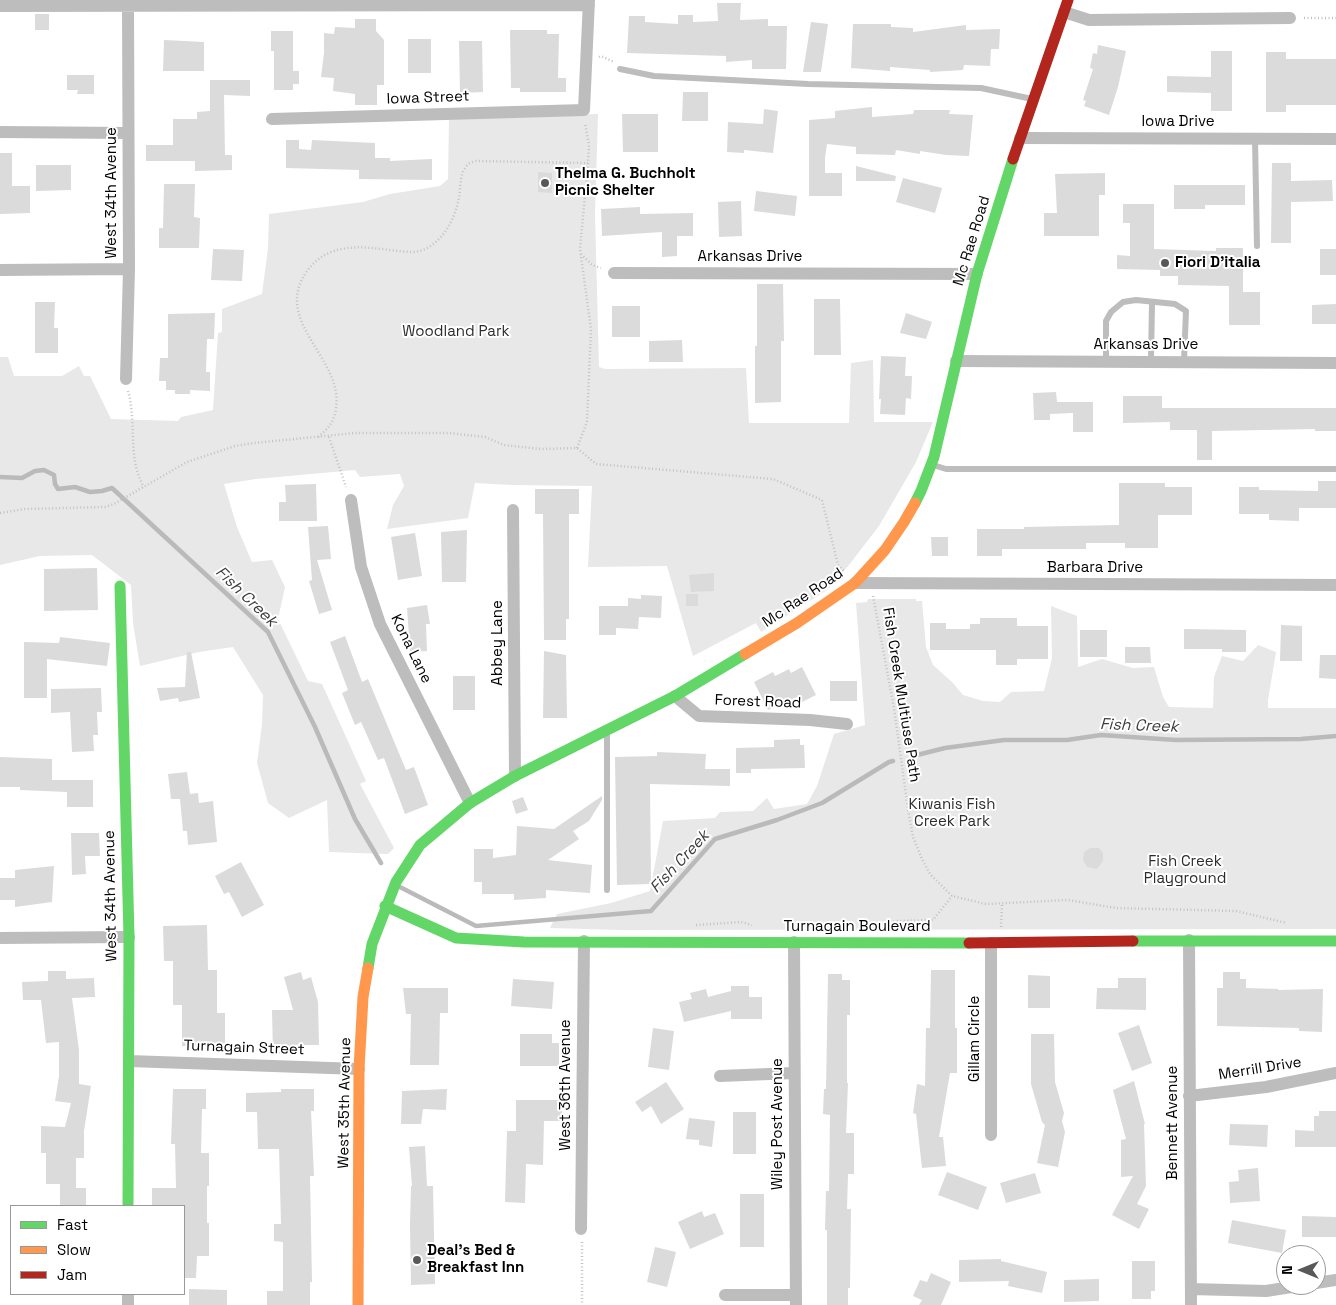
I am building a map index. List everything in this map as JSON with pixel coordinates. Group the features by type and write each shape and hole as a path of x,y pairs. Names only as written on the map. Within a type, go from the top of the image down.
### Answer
{"street":[{"path":"0,6 589,2 584,110"},
{"name":"West 34th Avenue","path":"126,379 128,6"},
{"path":"1066,6 1090,20 1290,18"},
{"name":"Mc Rae Road","path":"385,906 396,882 420,845 470,803 515,776 675,696 797,623 854,583 885,550 904,522 921,491 931,464 977,274 1020,138 1066,6"},
{"name":"Iowa Street","path":"272,119 584,110"},
{"path":"0,132 128,132"},
{"name":"Iowa Drive","path":"1020,138 1336,139"},
{"path":"0,270 128,269"},
{"name":"Arkansas Drive","path":"614,273 977,274"},
{"name":"Arkansas Drive","path":"956,361 1336,363"},
{"name":"Kona Lane","path":"351,500 361,567 380,624 470,803"},
{"name":"Abbey Lane","path":"513,510 515,776"},
{"name":"Barbara Drive","path":"854,583 1336,585"},
{"name":"West 34th Avenue","path":"120,586 129,937 128,1205"},
{"name":"Forest Road","path":"675,696 699,716 810,720 847,724"},
{"name":"Turnagain Boulevard","path":"385,906 456,938 524,942 991,943 1189,940 1336,941"},
{"name":"West 35th Avenue","path":"358,1305 359,1069 363,997 372,944 385,906"},
{"path":"0,938 129,937"},
{"name":"Bennett Avenue","path":"1189,940 1191,1305"},
{"name":"West 36th Avenue","path":"582,1229 584,942"},
{"name":"Wiley Post Avenue","path":"794,942 796,1300"},
{"name":"Gillam Circle","path":"991,943 991,1135"},
{"name":"Turnagain Street","path":"128,1061 359,1069"},
{"path":"720,1076 794,1073"},
{"name":"Merrill Drive","path":"1189,1096 1266,1087 1336,1073"},
{"path":"1191,1289 1266,1291 1276,1289"},
{"path":"725,1295 796,1300"}],"lane":[{"path":"620,69 654,76 789,83 981,88 1033,99"},
{"path":"1255,139 1257,246"},
{"path":"1106,361 1106,321 1111,312 1123,302 1136,300 1175,304 1186,311 1184,361"},
{"path":"1151,361 1152,303"},
{"path":"931,464 946,469 1336,469"},
{"path":"607,730 607,890"}],"path":[{"path":"1290,18 1336,18"},
{"path":"586,62 602,56 611,60 620,69"},
{"path":"577,448 587,422 591,329 581,254 589,145 584,110"},
{"path":"316,438 332,423 337,404 330,372 299,317 299,289 310,267 324,255 342,249 373,248 415,252 434,244 452,220 459,198 463,172 471,162 588,163"},
{"path":"581,254 592,265 614,273"},
{"path":"126,379 131,409 136,472 144,487"},
{"path":"0,513 25,509 104,507 114,504 187,462 206,455 254,443 355,433 450,433 484,437 504,445 540,450 577,448 596,464 773,480 822,500 838,565 844,572"},
{"path":"329,437 351,500"},
{"name":"Fish Creek Multiuse Path","path":"872,590 894,708 913,837 930,874 952,896 973,902 1002,904 1068,900 1116,908 1236,911 1289,924"},
{"path":"991,943 1001,927 1002,904"},
{"path":"582,1229 582,1305"}],"green space":[{"name":"Woodland Park","path":"598,114 595,214 599,367 605,369 746,368 749,423 849,423 851,363 873,360 874,422 933,422 916,462 879,526 827,590 761,632 756,623 693,656 667,566 588,567 592,486 475,483 468,518 387,529 393,505 404,486 400,474 360,477 355,470 256,479 224,484 237,527 252,562 272,560 285,587 278,619 308,681 322,684 366,781 360,784 394,848 388,854 329,852 327,800 289,818 268,803 257,763 262,724 263,695 233,647 199,652 140,666 133,623 131,585 92,555 40,556 0,565 0,357 8,357 14,376 62,376 79,366 84,376 90,376 111,419 178,421 181,417 213,410 218,333 222,332 222,309 262,294 268,248 269,214 363,202 390,194 440,186 448,179 449,119"},
{"name":"Kiwanis Fish Creek Park","path":"868,599 916,599 916,601 922,601 926,647 933,665 963,695 983,701 1000,702 1011,692 1044,691 1052,658 1051,606 1077,616 1078,667 1102,659 1133,668 1154,667 1163,697 1169,707 1213,708 1214,677 1222,656 1243,661 1258,645 1276,652 1268,708 1336,708 1336,929 620,930 550,928 557,914 611,903 650,891 663,821 715,818 720,812 753,811 767,798 774,809 807,804 817,786 834,734 865,725 856,603 867,602"}],"building":[{"path":"717,3 741,3 740,20 768,19 768,26 787,26 786,69 752,69 752,60 726,62 726,56 627,53 629,16 645,16 645,22 678,24 678,15 693,15 693,22 718,21"},
{"path":"35,14 49,14 49,30 35,30"},
{"path":"355,19 376,19 376,31 384,40 384,85 377,85 377,105 355,105 355,94 333,91 334,78 321,77 324,33 334,34 335,27 355,28"},
{"path":"811,22 828,24 821,72 803,72"},
{"path":"853,24 891,24 891,27 913,28 913,32 966,25 966,30 1000,29 999,49 991,49 990,66 964,65 963,70 930,72 930,70 890,67 890,71 851,68"},
{"path":"510,30 547,30 547,34 559,34 558,78 566,78 566,92 520,92 520,88 511,88"},
{"path":"271,31 293,31 293,71 299,71 299,84 293,84 293,90 274,90 274,51 271,51"},
{"path":"408,39 431,39 431,73 408,73"},
{"path":"164,40 204,42 204,71 163,71"},
{"path":"459,41 482,41 483,92 460,93"},
{"path":"1098,45 1126,51 1118,87 1109,115 1084,106 1086,101 1083,100 1093,69 1090,68 1093,53 1097,54"},
{"path":"1211,51 1232,51 1232,111 1211,111 1211,93 1167,92 1167,76 1211,77"},
{"path":"1266,52 1286,52 1286,59 1336,59 1336,105 1286,105 1286,112 1266,112"},
{"path":"67,75 94,75 94,94 77,94 78,90 67,90"},
{"path":"210,80 250,80 250,96 224,95 225,155 232,155 232,170 195,171 195,161 146,161 146,145 173,145 173,119 197,119 197,112 210,111"},
{"path":"683,92 708,92 708,121 682,121"},
{"path":"872,107 872,117 913,114 914,110 950,110 949,114 973,115 969,156 920,151 920,154 896,150 895,155 856,154 856,147 827,144 825,173 842,173 842,196 809,196 809,120 835,118 835,111"},
{"path":"764,109 778,111 773,153 744,150 744,153 727,152 728,122 763,124"},
{"path":"622,114 658,114 658,152 623,152"},
{"path":"286,140 299,140 299,149 311,150 312,140 375,143 375,158 390,158 390,161 432,159 432,180 359,179 359,170 286,168"},
{"path":"0,153 12,153 12,186 30,186 30,213 0,214"},
{"path":"1272,163 1291,163 1291,181 1332,180 1333,201 1291,202 1291,243 1271,243"},
{"path":"36,165 71,165 71,190 36,191"},
{"path":"856,166 896,176 895,181 856,181"},
{"name":"Thelma G. Buchholt Picnic Shelter","path":"538,172 552,173 552,193 538,192"},
{"path":"1105,173 1105,195 1099,195 1099,236 1044,236 1044,213 1057,213 1055,174"},
{"path":"903,178 942,188 935,213 896,202"},
{"path":"164,184 195,184 194,217 200,218 199,248 159,248 159,228 163,228"},
{"path":"1174,185 1245,185 1245,205 1205,205 1205,209 1174,209"},
{"path":"756,191 797,196 795,216 754,211"},
{"path":"741,201 742,236 719,237 718,202"},
{"path":"1123,204 1154,204 1154,249 1216,251 1216,248 1243,248 1243,292 1260,292 1260,325 1229,325 1229,286 1178,285 1178,276 1160,276 1160,270 1117,269 1117,255 1130,256 1130,223 1123,223"},
{"path":"640,207 640,214 693,213 693,236 677,236 677,256 662,257 662,232 602,236 601,209"},
{"path":"213,249 244,250 242,281 211,280"},
{"path":"1320,249 1336,249 1336,275 1320,275"},
{"path":"757,284 783,284 784,341 781,341 781,402 755,403"},
{"path":"814,299 840,299 841,355 814,355"},
{"path":"35,302 55,302 54,328 58,328 58,353 35,353"},
{"path":"1336,304 1336,324 1312,324 1312,305"},
{"path":"612,306 640,306 640,337 612,337"},
{"path":"215,313 214,339 207,339 206,372 210,372 210,391 190,390 190,394 175,394 175,390 166,390 166,381 159,381 160,358 168,358 168,314"},
{"path":"906,313 932,322 926,339 900,333"},
{"path":"682,340 683,362 649,362 649,341"},
{"path":"881,356 906,357 905,376 912,376 911,399 906,398 905,415 880,414"},
{"path":"1056,392 1057,402 1093,402 1093,432 1073,432 1073,413 1050,414 1050,420 1034,420 1033,393"},
{"path":"1123,396 1162,396 1162,408 1336,408 1336,431 1315,431 1315,429 1212,431 1212,460 1197,460 1197,430 1170,430 1170,422 1123,423"},
{"path":"1318,481 1336,481 1336,508 1299,508 1299,521 1269,520 1269,514 1239,514 1239,487 1259,487 1259,490 1318,491"},
{"path":"1119,483 1165,483 1165,487 1192,487 1192,515 1158,515 1158,548 1125,548 1125,543 1086,543 1086,549 1002,549 1002,556 977,556 977,529 1119,525"},
{"path":"316,484 317,521 279,521 279,502 286,502 285,485"},
{"path":"535,489 579,489 579,514 569,514 569,619 566,619 566,640 544,640 543,514 535,514"},
{"path":"328,526 331,559 317,560 332,610 319,614 309,581 312,580 308,527"},
{"path":"467,530 466,582 442,582 441,532"},
{"path":"415,533 422,576 398,580 391,537"},
{"path":"931,537 948,537 948,556 932,556"},
{"path":"97,568 98,610 44,611 44,569"},
{"path":"714,573 714,591 691,592 689,575"},
{"path":"686,594 698,594 698,606 686,606"},
{"path":"641,595 662,596 661,618 639,617 638,629 616,628 616,635 599,635 599,606 628,606 628,598 641,599"},
{"path":"427,605 430,624 426,624 427,651 410,652 407,608"},
{"path":"980,618 1017,618 1017,626 1048,626 1048,659 1017,659 1017,665 996,665 996,650 930,650 930,623 946,623 946,629 970,629 970,624 980,624"},
{"path":"1281,625 1302,626 1302,661 1280,661"},
{"path":"1184,629 1246,630 1246,652 1222,652 1222,649 1184,649"},
{"path":"1080,630 1107,630 1107,657 1080,657"},
{"path":"345,636 362,682 368,679 406,770 414,767 428,805 405,814 384,758 378,760 361,722 355,725 342,693 348,690 330,642"},
{"path":"60,637 110,643 107,666 47,659 47,698 24,698 24,642 59,643"},
{"path":"1125,647 1150,647 1151,663 1125,663"},
{"path":"544,651 566,655 567,718 543,718"},
{"path":"187,652 191,652 200,698 179,702 178,698 160,701 157,688 185,687"},
{"path":"1320,655 1336,655 1336,679 1319,678"},
{"path":"802,667 816,695 800,703 797,697 768,710 754,682 773,672 775,676 789,669 791,673"},
{"path":"453,676 475,676 475,710 453,710"},
{"path":"830,681 857,681 857,701 830,701"},
{"path":"101,688 102,712 97,712 98,735 93,735 94,751 72,752 70,712 51,713 51,689"},
{"path":"800,739 800,745 804,745 805,768 751,769 751,773 736,773 736,748 774,747 774,740"},
{"path":"657,752 706,754 705,769 730,769 730,786 650,784 651,884 617,885 615,757 657,756"},
{"path":"0,757 52,759 52,780 93,780 93,807 67,807 67,792 20,790 20,787 0,787"},
{"path":"187,772 190,794 198,793 199,803 213,801 217,842 188,845 187,831 183,831 180,799 171,799 168,774"},
{"path":"602,796 602,800 589,821 573,831 579,839 548,860 592,865 590,893 546,890 546,898 514,900 514,894 482,894 482,882 474,882 474,849 493,849 493,858 516,855 517,826 554,829"},
{"path":"523,797 528,810 516,814 512,801"},
{"path":"71,833 99,833 100,856 85,856 86,874 72,875"},
{"path":"1090,848 1099,848 1103,853 1103,861 1097,869 1087,867 1083,860 1084,852"},
{"path":"241,862 264,905 242,917 229,892 224,894 215,876"},
{"path":"54,866 52,902 15,907 15,900 0,900 0,878 15,878 15,870"},
{"path":"207,925 208,970 217,970 217,1013 225,1013 225,1047 182,1046 182,1005 173,1005 173,961 164,961 163,926"},
{"path":"931,970 955,970 957,1073 950,1073 939,1137 943,1137 946,1166 922,1168 916,1114 913,1113 917,1084 925,1086 926,1028 930,1028"},
{"path":"48,971 66,971 66,979 94,978 95,997 72,998 79,1050 79,1084 91,1086 84,1131 84,1158 76,1158 76,1188 86,1188 86,1205 60,1205 60,1184 46,1184 46,1153 41,1153 41,1126 65,1127 71,1103 55,1101 59,1076 59,1042 46,1043 41,1000 23,1000 22,982 48,981"},
{"path":"301,972 303,980 311,977 318,1002 319,1045 295,1045 295,1053 273,1054 272,1010 293,1010 284,977"},
{"path":"1223,972 1240,972 1240,979 1246,979 1246,988 1278,990 1323,989 1322,1032 1299,1031 1299,1028 1217,1026 1217,988 1223,988"},
{"path":"828,974 842,974 842,980 850,980 850,1015 847,1015 848,1083 846,1133 854,1133 854,1174 848,1174 847,1209 851,1209 848,1305 827,1305 827,1230 825,1230 826,1191 829,1191 830,1115 823,1114 824,1089 826,1089"},
{"path":"1028,975 1050,976 1050,1008 1028,1008"},
{"path":"1118,978 1146,978 1146,1010 1096,1009 1097,988 1118,988"},
{"path":"513,979 554,982 552,1009 511,1006"},
{"path":"731,986 749,986 749,997 762,997 762,1019 731,1019 731,1011 684,1022 679,1002 692,999 690,993 706,989 708,997 731,991"},
{"path":"403,988 448,988 448,1013 440,1013 439,1065 410,1065 411,1014 406,1014"},
{"path":"1139,1025 1152,1063 1132,1071 1118,1033"},
{"path":"653,1028 674,1031 669,1070 648,1067"},
{"path":"520,1034 552,1034 552,1043 559,1043 559,1066 520,1066"},
{"path":"1031,1034 1054,1034 1055,1082 1064,1113 1062,1121 1065,1132 1058,1167 1037,1163 1045,1125 1042,1122 1031,1084"},
{"path":"1134,1081 1145,1124 1146,1186 1137,1204 1149,1209 1139,1229 1112,1215 1133,1176 1121,1177 1121,1140 1126,1139 1113,1090"},
{"path":"666,1082 684,1109 661,1124 651,1106 642,1112 635,1102"},
{"path":"173,1089 206,1089 206,1109 202,1109 201,1153 209,1153 207,1223 209,1223 209,1256 197,1256 196,1278 185,1278 185,1205 152,1205 152,1188 176,1188 175,1144 171,1144"},
{"path":"281,1089 314,1089 314,1111 311,1111 314,1176 310,1176 312,1282 310,1282 310,1305 267,1305 267,1291 283,1291 283,1242 274,1241 274,1224 281,1224 279,1149 258,1149 257,1112 246,1112 246,1093 281,1092"},
{"path":"447,1089 446,1110 423,1109 421,1124 401,1124 402,1091"},
{"path":"516,1100 562,1100 562,1121 544,1121 543,1165 526,1164 525,1203 505,1202 507,1131 516,1131"},
{"path":"1319,1111 1336,1111 1336,1147 1295,1147 1295,1130 1314,1131 1314,1116 1319,1116"},
{"path":"733,1112 756,1112 756,1154 733,1154"},
{"path":"689,1118 715,1121 712,1147 699,1145 699,1140 686,1139"},
{"path":"1230,1124 1268,1125 1267,1147 1229,1145"},
{"path":"425,1146 427,1186 433,1186 435,1284 411,1285 410,1224 412,1186 409,1147"},
{"path":"1258,1168 1260,1201 1230,1203 1229,1182 1239,1181 1238,1170"},
{"path":"947,1172 987,1187 978,1210 938,1195"},
{"path":"1035,1173 1041,1193 1006,1203 1000,1183"},
{"path":"740,1194 764,1194 764,1247 740,1247"},
{"path":"702,1211 704,1217 715,1213 724,1234 690,1249 678,1222"},
{"path":"1302,1216 1336,1217 1336,1237 1302,1237"},
{"path":"1232,1220 1286,1230 1283,1245 1276,1245 1276,1252 1228,1243"},
{"path":"655,1247 676,1252 667,1287 647,1282"},
{"path":"1001,1259 1001,1261 1047,1272 1042,1293 1008,1286 1009,1281 959,1282 959,1260"},
{"path":"1132,1261 1155,1261 1155,1291 1151,1291 1151,1299 1132,1299"},
{"path":"931,1273 951,1282 941,1305 919,1305 922,1300 913,1296 920,1280 927,1282"},
{"path":"1099,1279 1099,1301 1064,1302 1064,1280"},
{"path":"189,1289 227,1290 227,1305 189,1305"}],"waterway":[{"name":"Fish Creek","path":"0,477 22,478 35,471 44,470 54,475 55,484 58,489 75,487 90,492 112,488 268,632 315,727 355,819 381,863"},
{"name":"Fish Creek","path":"913,756 945,748 1004,740 1067,740 1101,735 1176,740 1301,739 1336,736"},
{"name":"Fish Creek","path":"398,886 476,926 651,911 715,839 777,820 822,803 893,761"}],"traffic: fast":[{"path":"915,503 934,457 977,274 1013,159"},
{"path":"120,586 129,937 128,1205"},
{"path":"368,968 372,944 396,882 420,845 470,803 515,776 675,696 745,654"},
{"path":"385,906 456,938 524,942 969,943"},
{"path":"1133,941 1336,941"}],"traffic: slow":[{"path":"745,654 797,623 855,583 885,550 915,503"},
{"path":"358,1305 359,1069 363,997 368,968"}],"traffic: jam":[{"path":"1013,159 1068,0"},
{"path":"969,943 1133,941"}],"place":[{"name":"Thelma G. Buchholt Picnic Shelter","path":"545,183"},
{"name":"Fiori D'italia","path":"1165,263"},
{"name":"Deal’s Bed & Breakfast Inn","path":"417,1260"}],"park label":[{"name":"Fish Creek Playground","path":"1185,870"}]}
